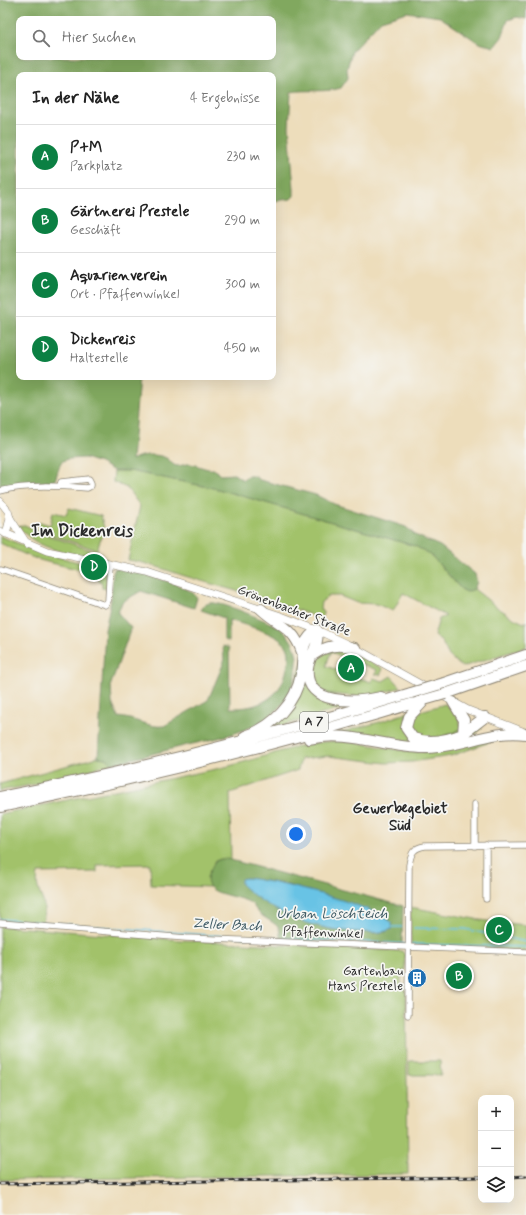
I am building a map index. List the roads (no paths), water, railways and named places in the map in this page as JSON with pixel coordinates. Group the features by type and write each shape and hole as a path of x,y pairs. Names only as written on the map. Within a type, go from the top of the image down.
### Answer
{"highway":[{"path":"261,609 270,618 276,620 291,632 302,652"},
{"path":"317,630 318,638 308,667 308,680 316,691 325,697 336,700 374,699 396,694 411,693"},
{"name":"A 7","path":"215,749 221,743 252,734 273,721 284,710 299,682 302,652 308,638 317,630"},
{"path":"313,655 329,646 345,645 355,648"},
{"name":"A 7","path":"0,797 102,776 215,749 411,693 526,655"},
{"name":"A 7","path":"0,808 170,771 276,743 461,689 526,666"},
{"path":"424,700 407,721 406,728 414,738 420,741 438,741 453,738 463,734 485,717"},
{"path":"454,702 464,720 463,734"},
{"path":"477,739 484,729 485,717"},
{"path":"276,743 288,745 313,738 340,737 426,748 458,745 504,732 526,733"}],"main road":[{"path":"0,501 8,511 10,518 27,544"},
{"path":"3,533 10,518"},
{"name":"Grönenbacher Straße","path":"3,533 27,544 62,556 147,572 261,609 317,630 355,648 454,702 485,717 526,733"}],"street":[{"path":"0,491 10,488 60,486 87,488 91,486 92,483 89,479 82,479 61,482 60,486"},
{"path":"1,569 105,605 108,604 110,564"},
{"path":"475,804 475,846"},
{"path":"486,845 486,899"},
{"path":"408,1015 407,945 410,855 416,848 526,845"},
{"name":"Pfaffenwinkel","path":"0,923 186,938 407,945 526,952"}],"water":[{"name":"Urban Löschteich","path":"246,878 300,889 346,901 382,916 392,924 392,929 380,932 359,932 334,930 307,923 283,913 260,900 241,884 241,879"}],"waterway":[{"name":"Zeller Bach","path":"0,919 207,935 406,944"},
{"name":"Zeller Bach","path":"392,927 402,927"},
{"name":"Zeller Bach","path":"414,928 465,929 526,942"},
{"name":"Zeller Bach","path":"410,944 526,947"}],"railway":[{"path":"514,1177 526,1176"},
{"path":"0,1184 478,1177"}],"place":[{"name":"Dickenreis","path":"94,567"},
{"name":"P+M","path":"351,668"},
{"name":"Aquarienverein","path":"499,930"},
{"name":"Gärtnerei Prestele","path":"459,976"},
{"name":"Gartenbau Hans Prestele","path":"417,978"}],"district":[{"name":"Im Dickenreis","path":"82,531"},
{"name":"Gewerbegebiet Süd","path":"400,818"}]}
